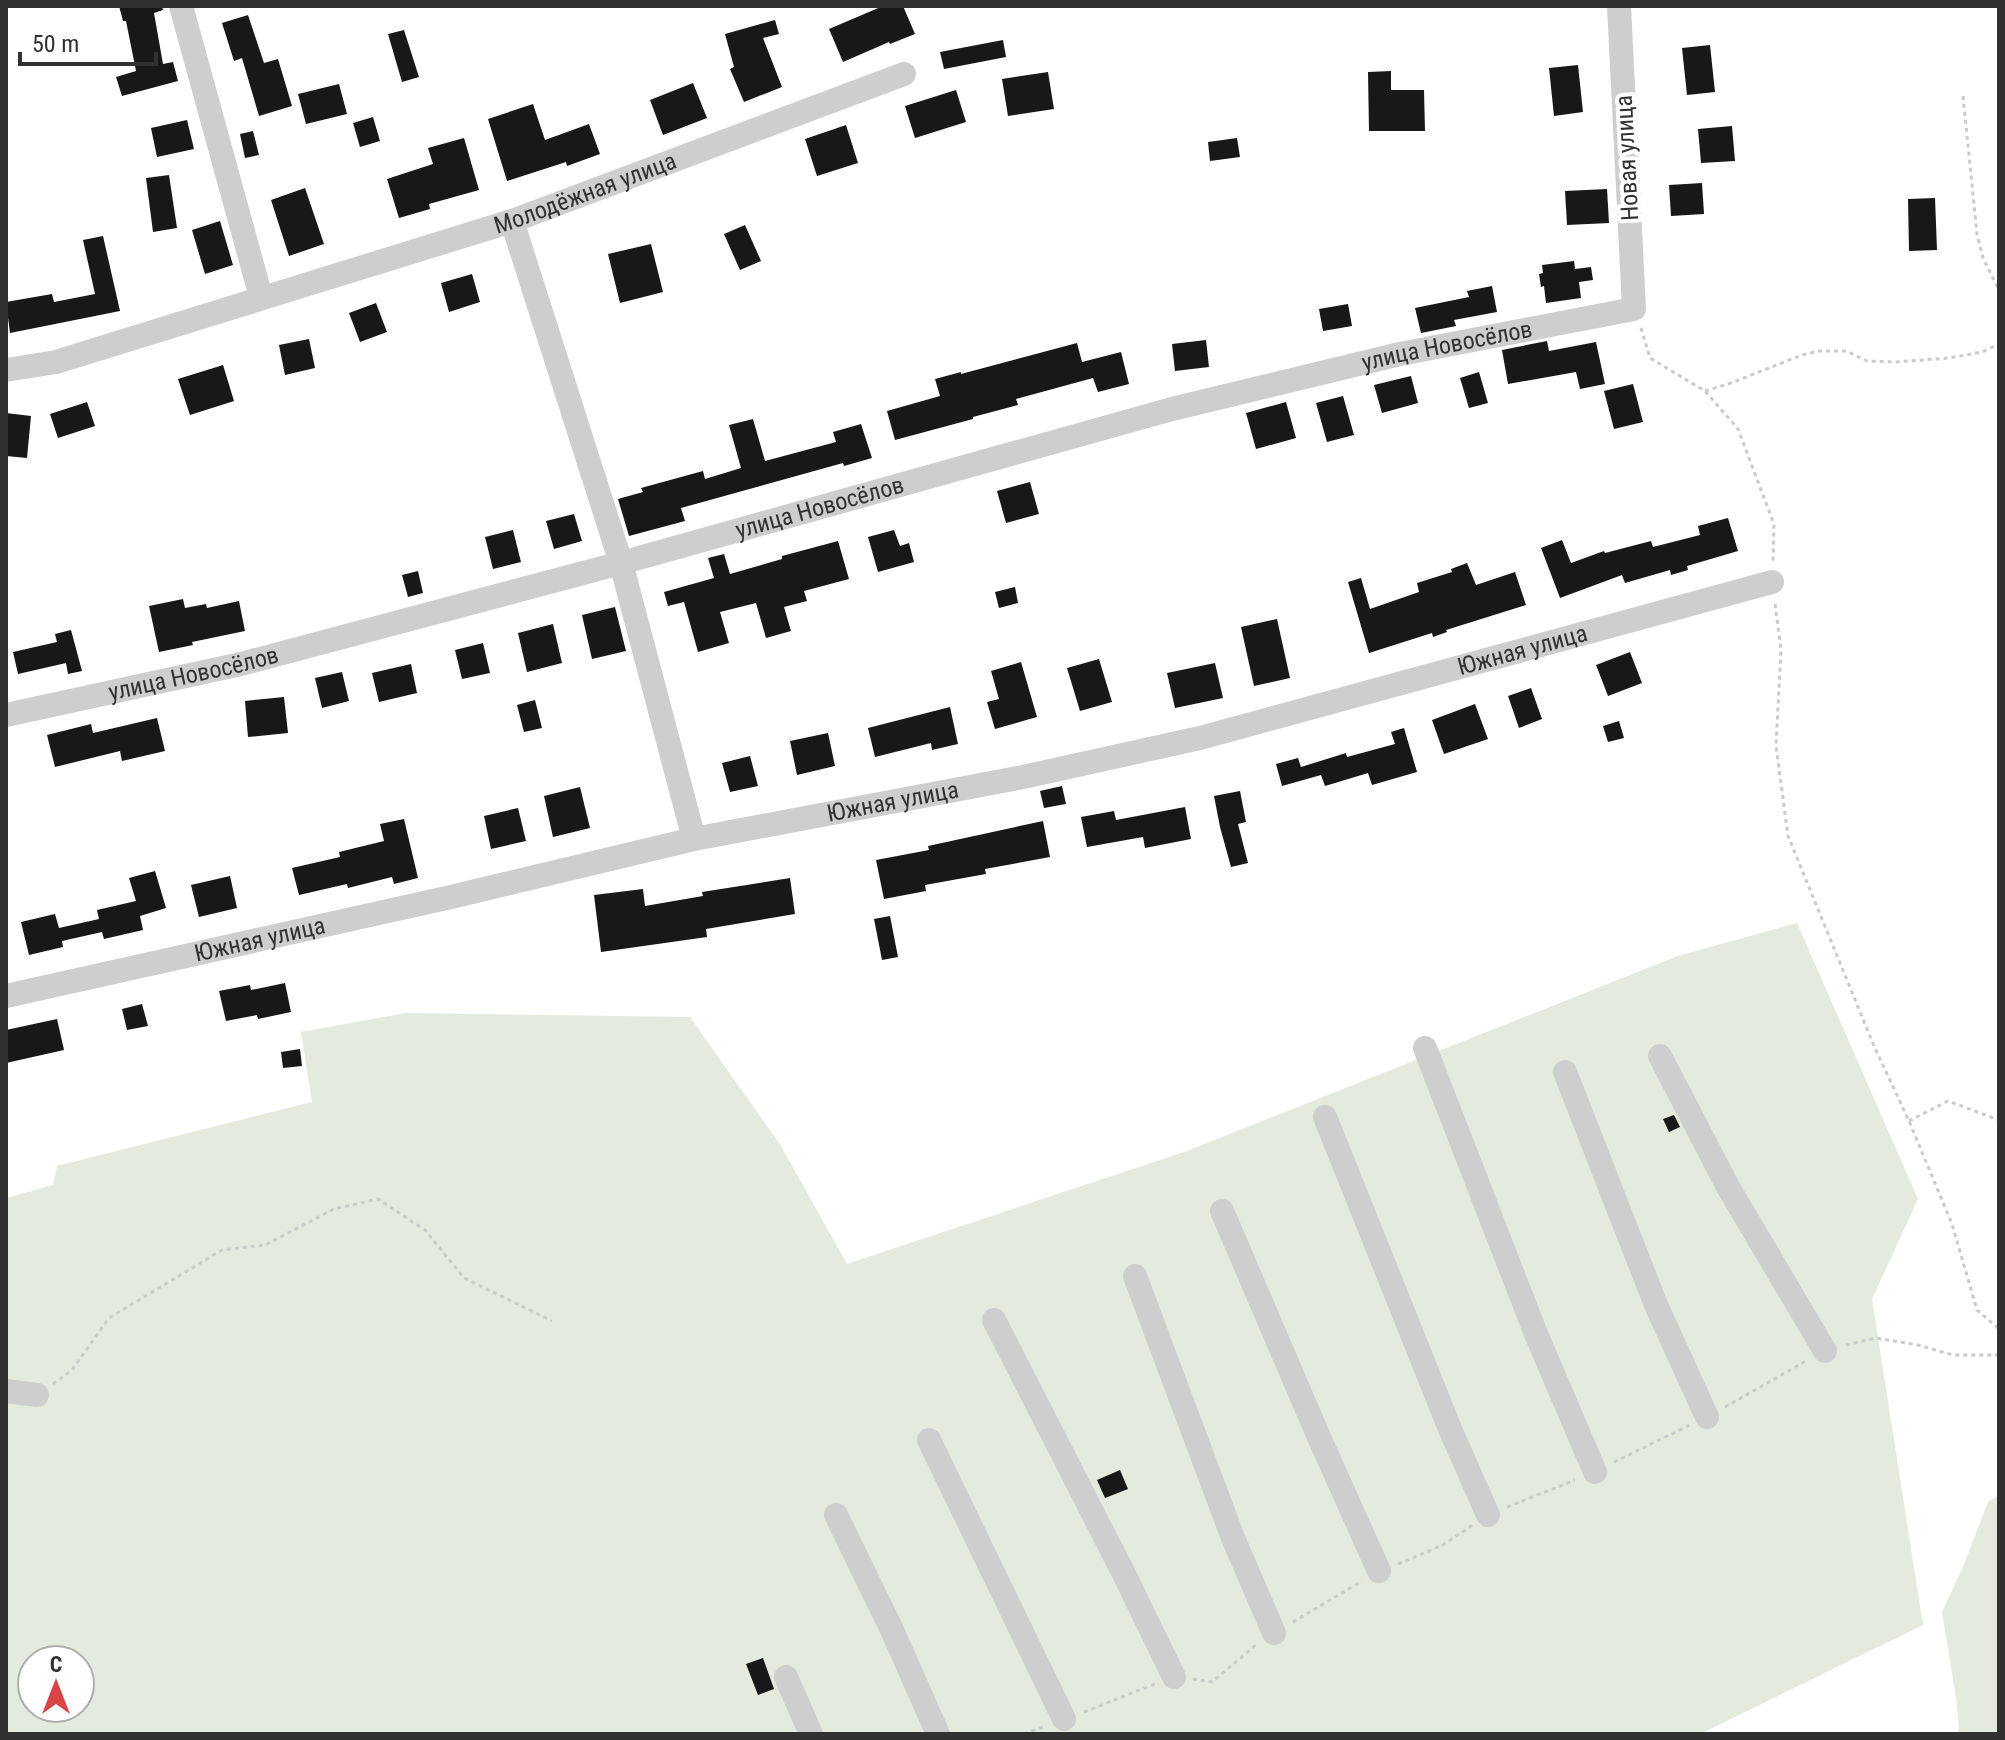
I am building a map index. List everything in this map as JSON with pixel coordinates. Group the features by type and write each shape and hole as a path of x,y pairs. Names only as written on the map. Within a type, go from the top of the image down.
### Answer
{"street":[{"path":"181,6 261,297"},
{"name":"Новая улица","path":"1619,6 1634,309"},
{"name":"Молодёжная улица","path":"6,370 56,362 512,221 904,74"},
{"path":"512,221 621,563 694,839"},
{"name":"улица Новосёлов","path":"6,715 241,664 621,563 1172,409 1400,354 1634,309"},
{"name":"Южная улица","path":"6,996 451,897 694,839 1023,777 1200,738 1772,582"},
{"path":"1425,1048 1536,1334 1595,1472"},
{"path":"1660,1056 1728,1187 1825,1351"},
{"path":"1565,1072 1656,1305 1707,1417"},
{"path":"1325,1117 1450,1429 1488,1515"},
{"path":"1222,1211 1379,1571"},
{"path":"1135,1276 1233,1538 1274,1633"},
{"path":"994,1320 1174,1677"},
{"path":"6,1391 37,1395"},
{"path":"929,1440 1064,1719"},
{"path":"836,1515 938,1734"},
{"path":"786,1677 811,1734"}],"path":[{"path":"1963,96 1977,234 1983,258 1999,290"},
{"path":"1634,309 1650,358 1705,391 1738,429 1774,524 1772,582 1781,650 1776,746 1788,836 1874,1046 1952,1224 1977,1310 1999,1329"},
{"path":"1705,391 1818,351 1846,351 1867,361 1895,362 1949,358 1982,352 1999,344"},
{"path":"1909,1121 1948,1101 1999,1120"},
{"path":"37,1395 72,1370 109,1318 222,1250 265,1245 334,1209 378,1199 425,1230 464,1278 552,1321"}],"shaded area":[{"path":"1797,923 1918,1199 1872,1299 1923,1625 1700,1734 6,1734 6,1198 53,1185 57,1166 312,1102 301,1032 406,1013 690,1017 781,1146 847,1264 1187,1151 1678,956"},
{"path":"1999,1495 1999,1734 1959,1734 1942,1612 1988,1502"}],"building":[{"path":"119,6 162,6 163,10 154,13 163,64 173,62 178,81 122,96 116,77 136,71 126,21 123,21"},
{"path":"883,6 903,6 915,34 843,62 829,29"},
{"path":"248,15 264,63 278,59 292,106 259,116 242,58 234,61 222,23"},
{"path":"775,20 779,34 763,38 782,87 744,102 730,69 734,67 725,34"},
{"path":"404,30 419,77 402,82 388,34"},
{"path":"1003,40 1006,57 944,69 940,52"},
{"path":"1710,45 1715,92 1687,95 1682,48"},
{"path":"1578,65 1583,112 1554,116 1549,68"},
{"path":"1391,71 1391,90 1424,90 1425,131 1369,131 1368,72"},
{"path":"1048,72 1054,109 1008,116 1002,79"},
{"path":"693,83 707,118 663,135 650,100"},
{"path":"339,84 347,114 306,124 298,94"},
{"path":"956,90 966,122 915,138 905,106"},
{"path":"533,104 545,140 589,124 600,154 507,181 488,119"},
{"path":"373,117 380,141 360,147 353,123"},
{"path":"187,120 194,149 157,157 151,128"},
{"path":"846,125 858,163 817,176 805,139"},
{"path":"1732,126 1735,161 1701,163 1698,129"},
{"path":"253,131 259,155 245,158 240,134"},
{"path":"464,138 479,190 429,204 430,209 399,218 387,179 433,164 428,148"},
{"path":"1237,138 1240,157 1210,161 1208,142"},
{"path":"169,175 177,228 153,232 146,178"},
{"path":"1702,183 1704,214 1671,216 1669,185"},
{"path":"305,188 324,244 289,256 271,200"},
{"path":"1607,189 1609,223 1567,225 1565,191"},
{"path":"1935,198 1937,250 1909,251 1908,199"},
{"path":"220,221 233,265 205,274 192,230"},
{"path":"745,225 761,261 740,270 724,234"},
{"path":"103,236 120,311 10,333 6,302 52,294 54,302 95,294 83,240"},
{"path":"651,244 663,292 620,303 608,254"},
{"path":"1574,261 1575,269 1591,267 1593,280 1579,282 1581,298 1546,303 1539,274 1543,273 1542,265"},
{"path":"472,274 480,302 449,312 441,283"},
{"path":"1492,286 1497,312 1454,320 1456,326 1421,333 1415,308 1469,297 1467,291"},
{"path":"376,303 387,332 360,342 349,313"},
{"path":"1348,304 1352,326 1323,331 1319,309"},
{"path":"309,339 315,368 285,375 279,345"},
{"path":"1206,340 1209,367 1175,371 1172,344"},
{"path":"1547,341 1549,351 1596,342 1605,384 1580,389 1576,372 1508,384 1502,350"},
{"path":"1077,343 1082,362 1121,352 1129,384 1098,392 1093,378 1016,399 1018,405 895,440 887,411 940,396 935,379"},
{"path":"223,365 234,401 190,415 178,379"},
{"path":"1479,372 1488,403 1469,408 1460,378"},
{"path":"1411,376 1418,403 1382,413 1374,385"},
{"path":"1633,384 1643,422 1614,429 1604,391"},
{"path":"1343,396 1354,435 1327,442 1316,403"},
{"path":"87,402 95,426 58,438 50,414"},
{"path":"1286,402 1296,438 1256,449 1246,413"},
{"path":"6,413 31,416 27,458 6,456"},
{"path":"753,419 765,461 836,442 833,432 861,424 872,458 844,466 843,463 681,508 685,521 629,536 618,499 643,492 641,488 703,471 705,479 741,468 729,425"},
{"path":"1030,482 1039,514 1006,523 997,491"},
{"path":"574,514 582,541 554,549 546,521"},
{"path":"1728,518 1738,551 1687,566 1688,570 1671,575 1670,570 1625,583 1622,575 1560,598 1541,548 1562,540 1571,563 1604,551 1651,541 1653,547 1700,535 1698,526"},
{"path":"513,530 521,562 493,569 485,537"},
{"path":"894,530 900,546 909,543 914,562 878,572 868,537"},
{"path":"838,541 849,579 804,591 807,601 784,607 791,631 766,638 756,603 720,612 729,643 698,652 684,602 668,606 664,592 714,578 708,558 724,554 730,574"},
{"path":"1467,563 1476,585 1515,572 1526,605 1433,637 1432,633 1369,653 1348,582 1361,578 1370,609 1419,592 1417,583 1452,572 1451,569"},
{"path":"418,571 423,593 408,597 402,575"},
{"path":"1015,587 1018,603 999,608 995,592"},
{"path":"183,599 185,608 206,604 207,608 239,601 245,631 159,652 149,606"},
{"path":"615,607 626,651 592,659 582,615"},
{"path":"1277,619 1290,678 1254,686 1241,627"},
{"path":"553,624 562,663 527,672 518,633"},
{"path":"71,630 82,671 68,674 66,663 18,674 13,652 57,642 55,634"},
{"path":"483,643 490,673 462,679 455,650"},
{"path":"1630,652 1642,683 1608,696 1596,665"},
{"path":"1099,659 1112,702 1080,711 1067,668"},
{"path":"1021,662 1037,717 995,729 987,702 999,699 991,671"},
{"path":"1215,663 1223,698 1175,708 1167,673"},
{"path":"411,664 417,693 379,702 372,673"},
{"path":"342,672 349,701 322,708 315,678"},
{"path":"1531,688 1542,719 1519,728 1508,696"},
{"path":"284,697 288,733 248,737 245,701"},
{"path":"535,700 542,728 524,732 517,705"},
{"path":"1475,704 1488,739 1444,754 1432,720"},
{"path":"950,707 958,744 932,750 931,743 875,757 868,728"},
{"path":"157,718 165,751 122,761 120,751 55,767 47,735 91,724 93,733"},
{"path":"1619,721 1624,738 1608,742 1603,726"},
{"path":"1404,728 1417,772 1372,785 1368,773 1325,786 1321,775 1282,786 1276,764 1298,758 1301,767 1346,753 1347,757 1395,744 1391,732"},
{"path":"828,733 835,766 797,775 790,741"},
{"path":"750,756 758,786 730,792 722,763"},
{"path":"1062,786 1066,804 1044,808 1040,791"},
{"path":"580,787 590,828 553,837 544,796"},
{"path":"1240,791 1246,822 1238,824 1248,863 1231,867 1214,796"},
{"path":"1185,807 1191,839 1145,848 1143,837 1087,847 1081,817 1114,811 1116,820"},
{"path":"518,808 526,841 491,849 484,816"},
{"path":"404,819 418,878 394,884 392,877 348,888 347,884 299,895 292,868 340,857 339,852 384,841 380,824"},
{"path":"1043,821 1050,857 985,869 986,874 925,885 926,891 884,899 876,860"},
{"path":"155,871 166,908 140,916 143,930 104,939 102,932 62,941 63,947 29,955 21,922 55,914 59,928 99,919 97,910 136,901 129,878"},
{"path":"230,876 237,908 199,917 191,885"},
{"path":"790,878 795,914 706,929 707,937 601,952 594,895 643,889 645,906 703,896 702,892"},
{"path":"890,916 898,957 882,960 874,919"},
{"path":"285,983 291,1012 258,1019 257,1015 226,1021 219,991 250,985 251,990"},
{"path":"142,1004 148,1026 127,1030 122,1009"},
{"path":"57,1019 64,1050 6,1063 6,1030"},
{"path":"300,1049 302,1066 283,1068 281,1052"},
{"path":"1674,1115 1680,1127 1669,1132 1663,1119"},
{"path":"1120,1470 1128,1489 1105,1498 1097,1480"},
{"path":"763,1658 774,1689 758,1695 746,1664"}]}
